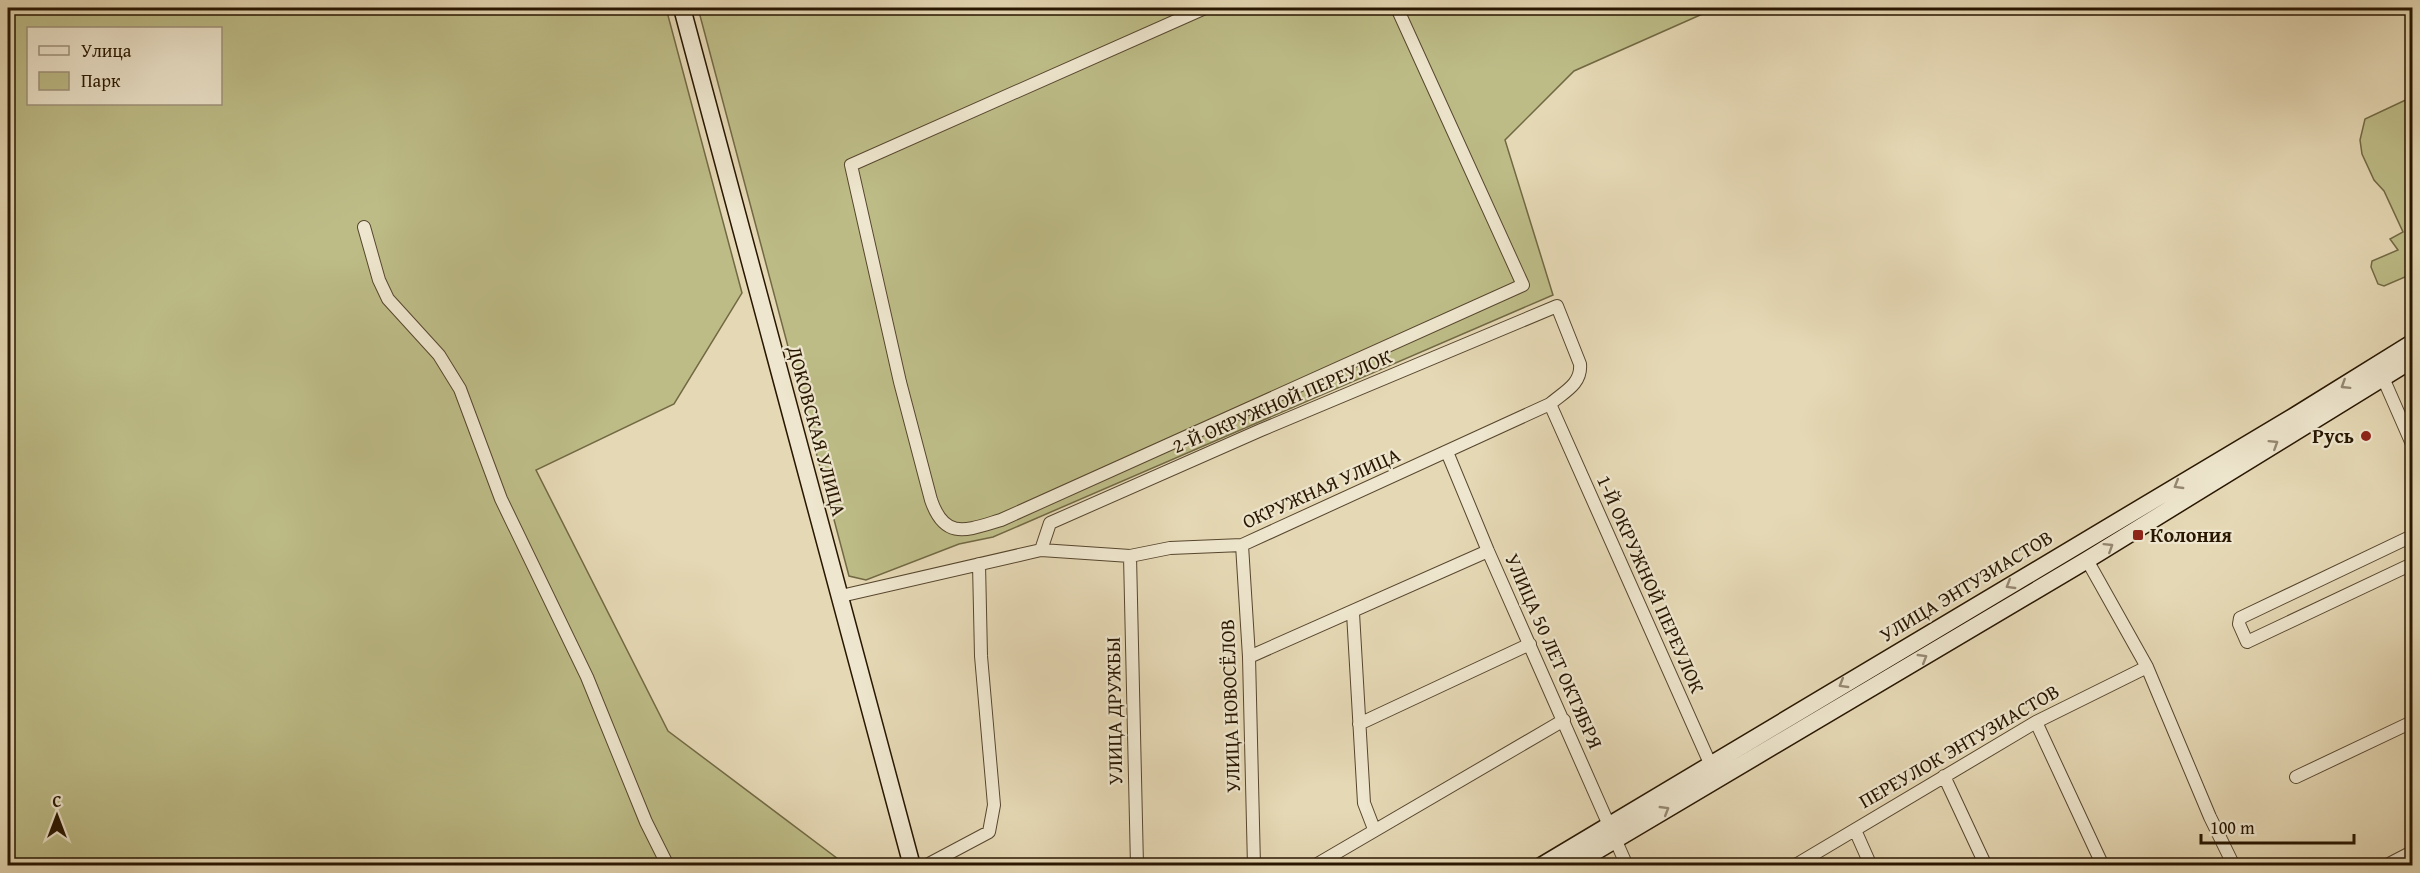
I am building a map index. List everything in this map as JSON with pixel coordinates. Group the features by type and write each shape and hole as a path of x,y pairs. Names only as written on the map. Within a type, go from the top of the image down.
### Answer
{"main road":[{"name":"ДОКОВСКАЯ УЛИЦА","path":"682,8 912,866"},
{"name":"УЛИЦА ЭНТУЗИАСТОВ","path":"1713,772 2087,560 2380,372 2412,343"},
{"name":"УЛИЦА ЭНТУЗИАСТОВ","path":"1541,866 1613,832 2380,372 2412,360"},
{"name":"УЛИЦА ЭНТУЗИАСТОВ","path":"1571,866 1613,832"}],"street":[{"path":"1205,8 851,165 900,382 931,500 937,517 945,527 957,530 1001,520 1523,285 1397,8"},
{"path":"364,227 379,280 388,299 439,355 460,389 501,499 587,677 646,822 668,866"},
{"name":"ОКРУЖНАЯ УЛИЦА","path":"841,596 1041,550 1130,556 1170,548 1242,545 1550,404 1577,382 1581,374 1580,364 1557,306"},
{"name":"2-Й ОКРУЖНОЙ ПЕРЕУЛОК","path":"1041,550 1050,523 1261,430 1557,306"},
{"path":"2380,372 2412,444"},
{"name":"1-Й ОКРУЖНОЙ ПЕРЕУЛОК","path":"1550,404 1713,772"},
{"name":"УЛИЦА 50 ЛЕТ ОКТЯБРЯ","path":"1447,452 1488,551 1627,866"},
{"path":"2412,536 2240,618 2239,624 2247,642 2412,564"},
{"name":"УЛИЦА НОВОСЁЛОВ","path":"1242,545 1249,657 1254,866"},
{"path":"1249,657 1353,613 1488,551"},
{"name":"УЛИЦА ДРУЖБЫ","path":"1130,556 1137,866"},
{"path":"2087,560 2147,667 2210,818 2234,866"},
{"path":"925,866 989,832 994,805 981,656 979,564"},
{"path":"1353,613 1364,803 1374,829"},
{"path":"1359,724 1530,644"},
{"name":"ПЕРЕУЛОК ЭНТУЗИАСТОВ","path":"1794,866 2036,722 2147,667"},
{"path":"1314,866 1564,720"},
{"path":"2036,722 2103,866"},
{"path":"2296,777 2412,722"},
{"path":"1944,776 1986,866"},
{"path":"1855,830 1872,866"},
{"path":"2385,866 2412,852"}],"green space":[{"path":"8,8 666,8 742,293 674,404 536,470 668,731 846,865 8,865"},
{"path":"698,8 1716,8 1574,71 1505,140 1553,295 993,537 959,544 866,580 849,576"},
{"path":"2412,97 2412,274 2384,286 2378,284 2371,267 2372,261 2398,250 2390,239 2403,232 2384,191 2374,180 2362,154 2360,140 2365,119"}],"place":[{"name":"Русь","path":"2366,436"},
{"name":"Колония","path":"2138,535"}]}
